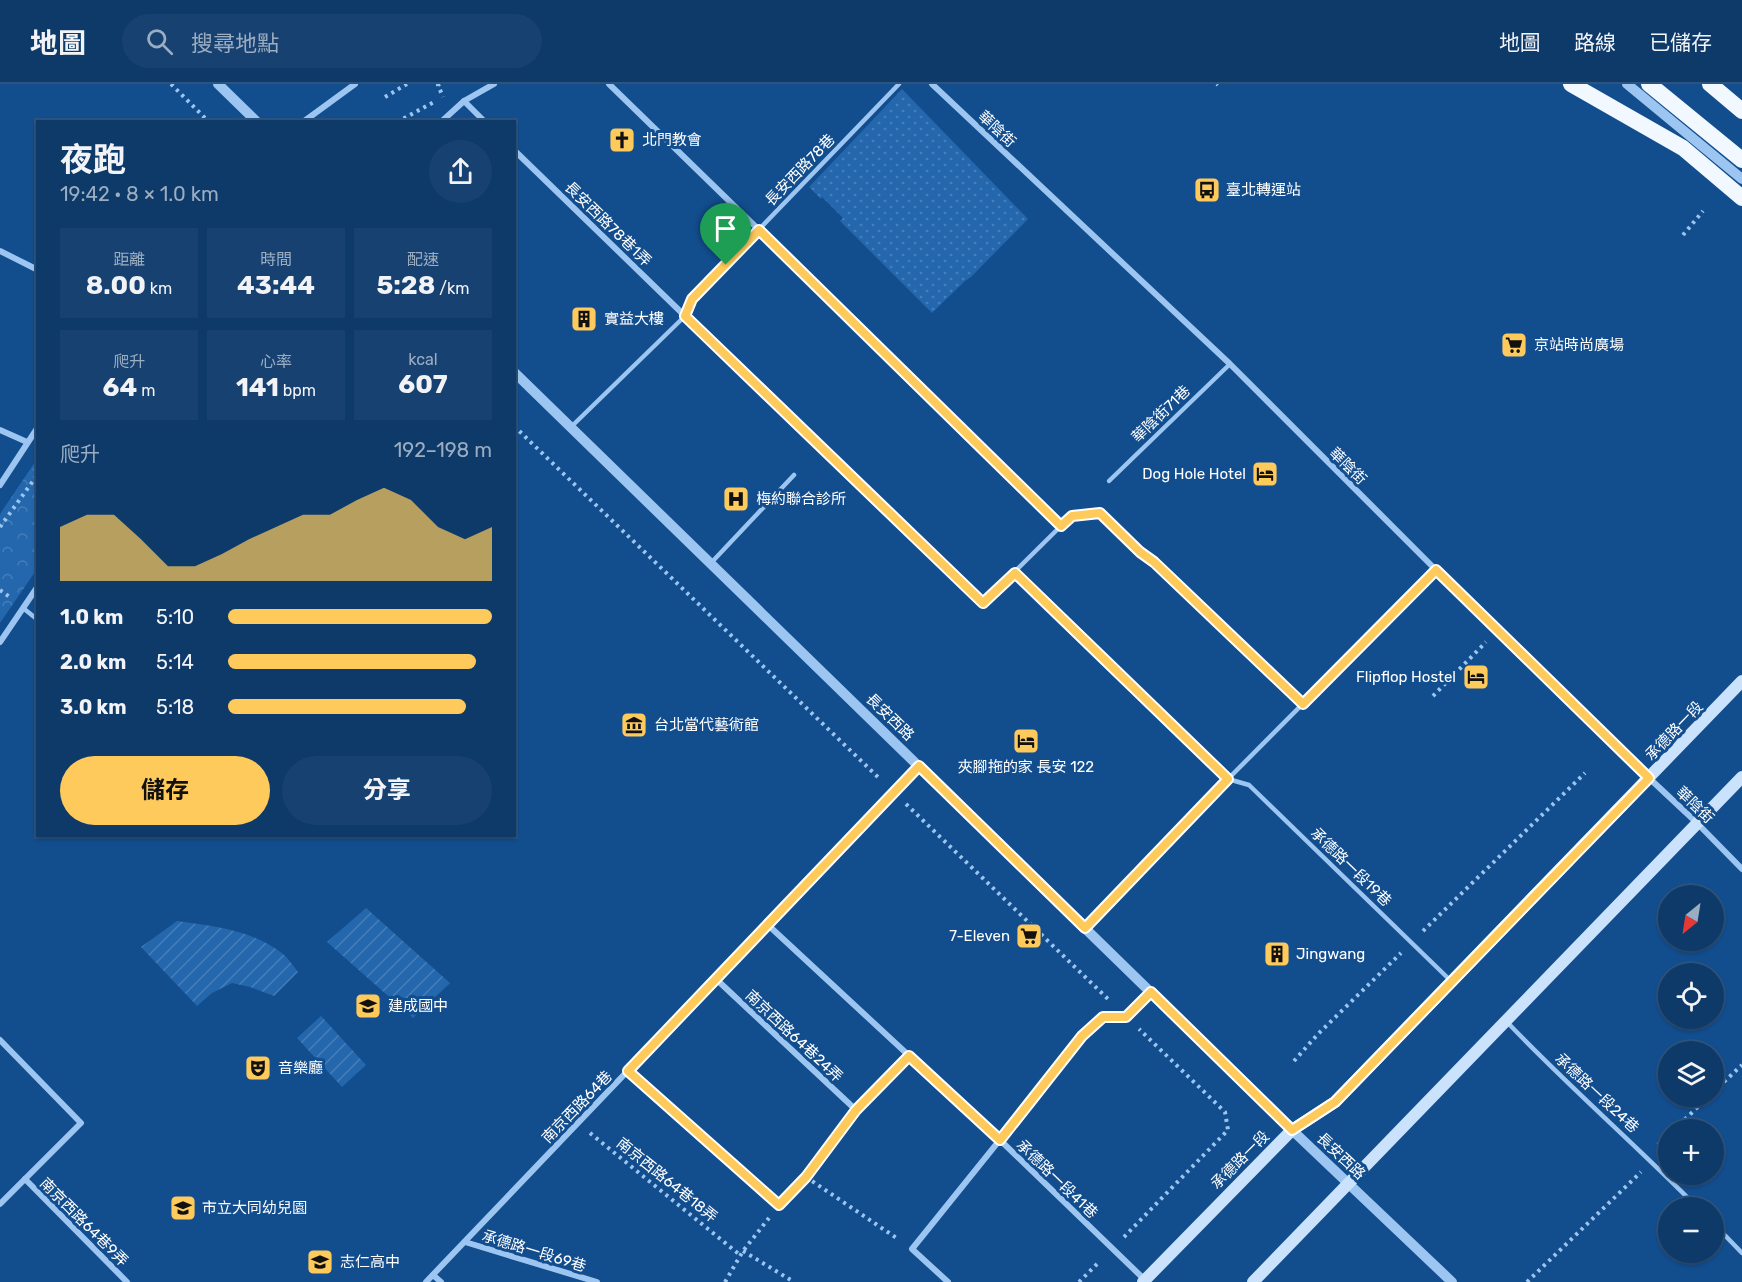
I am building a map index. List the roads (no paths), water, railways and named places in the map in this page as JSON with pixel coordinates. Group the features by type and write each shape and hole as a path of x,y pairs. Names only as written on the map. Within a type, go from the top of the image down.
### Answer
{"highway":[{"path":"1571,84 1683,148 1742,198"},
{"path":"1649,84 1742,160"},
{"path":"1710,84 1742,111"}],"main road":[{"name":"承德路一段","path":"1144,1281 1292,1130 1335,1102 1742,681"},
{"path":"1253,1282 1742,777"}],"street":[{"path":"218,84 255,120"},
{"path":"306,120 355,84"},
{"path":"443,120 464,101 494,84"},
{"path":"609,84 759,230"},
{"name":"華陰街","path":"932,84 1230,364 1497,631 1742,869"},
{"path":"1627,84 1742,179"},
{"path":"464,101 483,120"},
{"name":"長安西路78巷1弄","path":"516,152 685,316"},
{"path":"0,251 36,269"},
{"name":"長安西路","path":"516,374 1292,1130 1452,1282"},
{"path":"0,430 27,442"},
{"path":"0,485 36,430"},
{"path":"0,642 36,589"},
{"name":"南京西路64巷","path":"426,1282 919,766"},
{"name":"承德路一段41巷","path":"768,925 1000,1140 1144,1281"},
{"name":"南京西路64巷24弄","path":"716,979 856,1110"},
{"path":"948,1282 912,1249 1082,1036 1103,1017 1126,1017 1151,992"},
{"path":"0,1040 81,1123 0,1204"},
{"name":"南京西路64巷9弄","path":"25,1179 127,1282"},
{"name":"承德路一段69巷","path":"465,1242 597,1282"},
{"path":"433,1275 441,1282"}],"lane":[{"name":"長安西路78巷","path":"571,427 685,316 692,299 899,84"},
{"path":"759,230 1061,526"},
{"path":"685,316 983,603 1072,516 1100,513 1303,704"},
{"name":"華陰街71巷","path":"1109,481 1230,364"},
{"path":"711,563 795,475"},
{"path":"1085,928 1228,779 1436,570"},
{"path":"1015,573 1228,779"},
{"path":"23,608 36,618"},
{"name":"承德路一段19巷","path":"1228,779 1249,785 1452,982"},
{"name":"承德路一段24巷","path":"1505,1020 1687,1197"},
{"path":"628,1071 779,1205"},
{"path":"1724,1234 1742,1253"}],"place":[{"name":"北門教會","path":"622,140"},
{"name":"臺北轉運站","path":"1207,190"},
{"name":"實益大樓","path":"584,319"},
{"name":"京站時尚廣場","path":"1514,345"},
{"name":"Dog Hole Hotel","path":"1265,474"},
{"name":"梅約聯合診所","path":"736,499"},
{"name":"Flipflop Hostel","path":"1476,677"},
{"name":"台北當代藝術館","path":"634,725"},
{"name":"夾腳拖的家 長安 122","path":"1026,741"},
{"name":"7-Eleven","path":"1029,936"},
{"name":"Jingwang","path":"1277,954"},
{"name":"建成國中","path":"368,1006"},
{"name":"音樂廳","path":"258,1068"},
{"name":"市立大同幼兒園","path":"183,1208"},
{"name":"志仁高中","path":"320,1262"}]}
